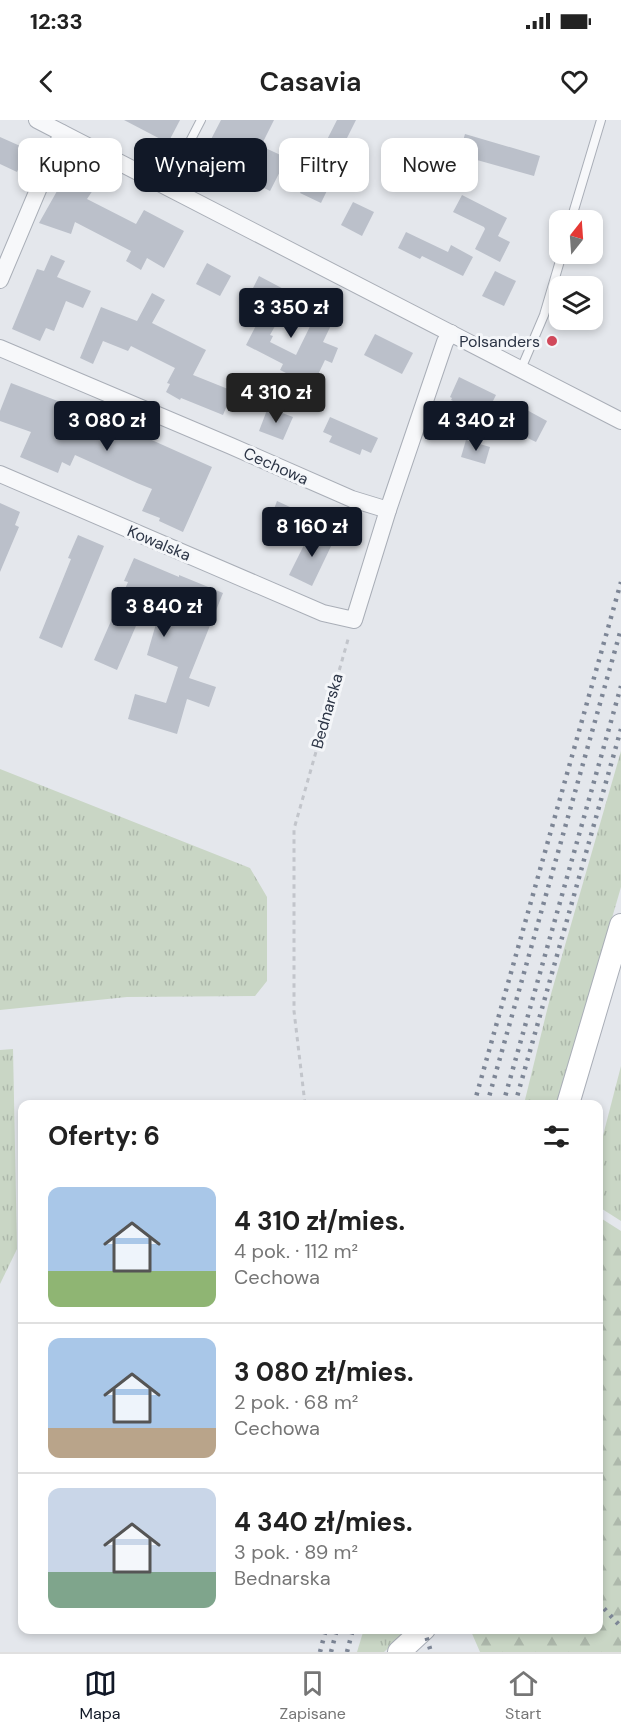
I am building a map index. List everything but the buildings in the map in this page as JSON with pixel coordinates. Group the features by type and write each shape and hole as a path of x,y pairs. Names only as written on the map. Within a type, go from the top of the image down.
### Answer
{"street":[{"path":"37,120 134,170"},
{"path":"0,280 62,133"},
{"path":"178,192 621,421"},
{"path":"354,620 388,510 445,342 451,333"},
{"name":"Cechowa","path":"0,348 352,499 388,510"},
{"name":"Kowalska","path":"0,474 323,613 354,620"},
{"path":"569,1100 621,925"},
{"path":"399,1652 419,1634"}],"lane":[{"path":"191,138 201,120"},
{"path":"574,210 601,120"},
{"path":"521,369 544,315 559,264"}],"path":[{"name":"Bednarska","path":"305,1100 294,1011 294,830 354,620"}],"green space":[{"path":"621,751 621,887 559,1100 525,1100 551,994"},
{"path":"0,769 250,868 267,897 267,981 255,996 127,997 0,1010"},
{"path":"13,1049 17,1249 0,1284 0,1050"},
{"path":"621,1066 621,1221 603,1210 603,1136"},
{"path":"603,1220 621,1231 621,1652 480,1652 472,1634 603,1634"},
{"path":"362,1634 404,1634 384,1652 357,1652"}],"railway":[{"path":"475,1100 621,582"},
{"path":"488,1100 621,629"},
{"path":"504,1100 621,686"},
{"path":"516,1100 621,729"},
{"path":"603,1607 621,1627"},
{"path":"320,1652 325,1634"},
{"path":"331,1652 336,1634"},
{"path":"347,1652 352,1634"},
{"path":"426,1634 431,1652"}],"place":[{"name":"Polsanders","path":"552,341"}]}
